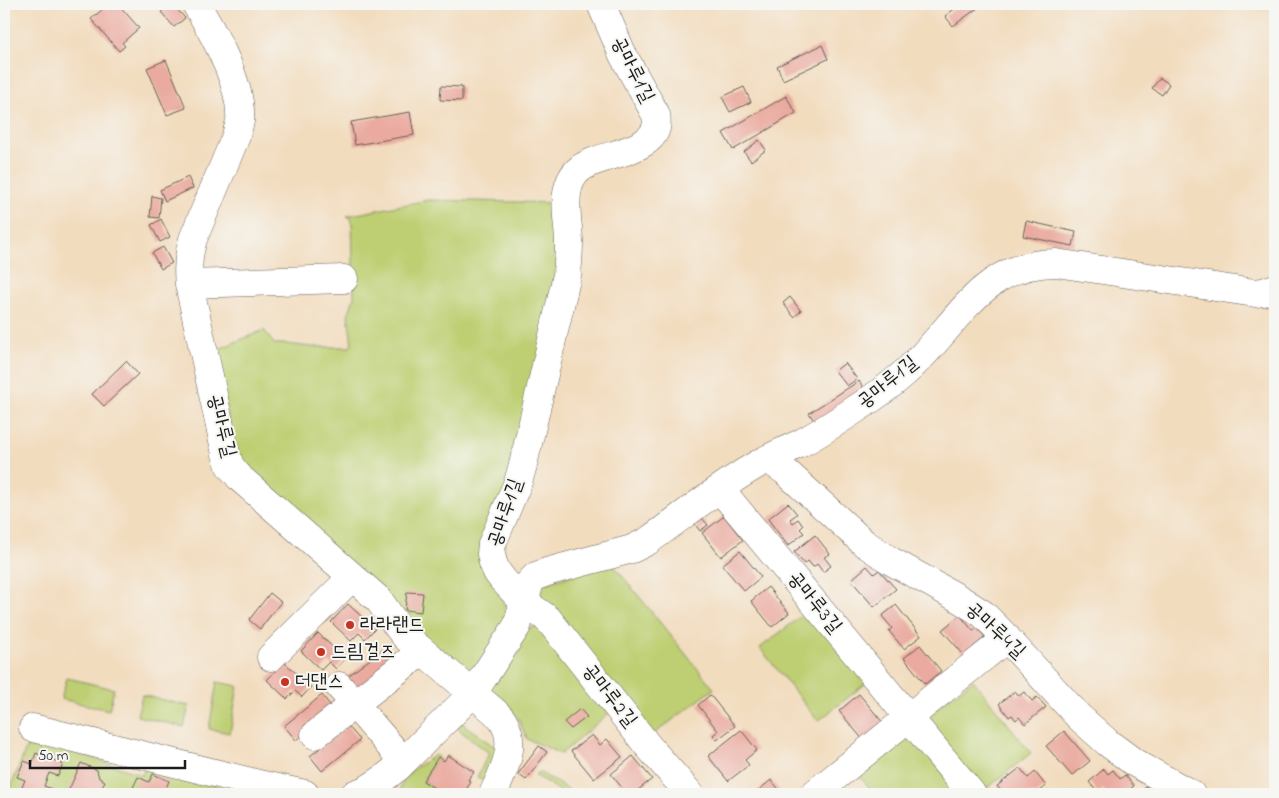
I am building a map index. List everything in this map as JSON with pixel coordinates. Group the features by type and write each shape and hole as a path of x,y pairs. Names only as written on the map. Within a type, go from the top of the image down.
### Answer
{"street":[{"name":"공마루길","path":"196,4 226,61 240,106 240,121 236,136 193,239 187,267 188,284 230,466 241,479 379,600 395,625 406,637 495,712 504,722 510,745 508,756 493,794"},
{"name":"공마루1길","path":"524,602 497,572 493,563 492,544 515,490 523,465 567,275 569,257 568,184 581,167 590,162 635,148 648,140 654,134 657,120 623,55 601,4"},
{"name":"공마루1길","path":"473,693 517,626 530,582 536,576 632,549 648,541 739,475 827,429 878,394 913,365 980,291 1009,272 1041,263 1056,263 1255,292 1263,292 1275,288"},
{"path":"188,284 344,279"},
{"name":"공마루4길","path":"768,459 864,543 891,561 958,598 982,614 1007,638 1079,717 1108,744 1135,763 1191,794"},
{"name":"공마루3길","path":"720,489 972,794"},
{"path":"271,657 352,577"},
{"name":"공마루2길","path":"524,602 548,618 648,746 690,794"},
{"path":"814,794 1007,638"},
{"path":"315,735 347,695 422,650"},
{"path":"355,794 378,788 473,693"},
{"path":"347,695 403,761"},
{"path":"33,728 269,791 306,794"}],"green space":[{"path":"428,200 561,203 564,245 497,582 510,622 468,678 247,467 236,452 214,351 264,330 274,344 311,347 350,347 352,344 348,315 354,298 352,221 347,216"},
{"path":"611,562 714,689 651,736 541,596 540,590 542,585"},
{"path":"809,610 869,681 818,721 760,648"},
{"path":"532,627 538,627 609,713 561,754 527,739 518,718 505,701 489,688 525,631"},
{"path":"67,678 114,689 109,710 61,699"},
{"path":"973,680 1031,753 980,794 929,729 928,714"},
{"path":"217,682 238,686 230,733 209,729"},
{"path":"142,695 189,706 184,727 137,716"},
{"path":"462,723 500,751 485,781 477,777 489,753 458,729"},
{"path":"901,738 915,739 961,794 875,794 858,775"},
{"path":"37,741 43,741 142,775 147,764 244,794 8,794 27,746"},
{"path":"435,755 438,757 423,781 443,794 398,794 407,775"},
{"path":"539,772 576,794 565,794 535,775"}],"building":[{"path":"109,4 118,4 139,28 122,43 125,46 119,51 91,19"},
{"path":"170,4 185,18 174,27 161,12"},
{"path":"961,4 983,4 953,26 945,16"},
{"path":"822,45 828,59 783,80 777,66"},
{"path":"166,60 186,108 167,115 147,68"},
{"path":"1160,78 1169,84 1162,95 1152,88"},
{"path":"441,86 462,87 462,101 440,100"},
{"path":"744,87 751,102 730,112 722,97"},
{"path":"786,96 796,113 733,150 723,133"},
{"path":"410,112 414,135 355,145 351,122"},
{"path":"759,140 766,150 751,161 744,152"},
{"path":"188,177 193,188 165,201 160,190"},
{"path":"152,196 161,198 159,218 150,217"},
{"path":"161,219 170,237 160,242 151,225"},
{"path":"1026,221 1076,232 1073,246 1023,236"},
{"path":"163,247 172,263 161,269 152,253"},
{"path":"790,297 801,311 794,317 783,303"},
{"path":"126,361 138,374 104,406 92,394"},
{"path":"845,363 857,379 847,386 835,371"},
{"path":"859,381 868,394 818,427 809,413"},
{"path":"788,503 797,514 790,519 793,523 798,519 803,526 800,529 804,533 788,546 768,519"},
{"path":"724,516 743,540 721,557 702,533"},
{"path":"701,517 708,525 700,531 694,523"},
{"path":"815,535 830,554 824,557 831,566 823,572 817,564 813,567 808,561 804,564 794,552"},
{"path":"740,551 761,577 744,591 722,565"},
{"path":"867,566 874,574 879,570 896,589 874,607 851,580"},
{"path":"768,587 789,613 772,627 751,601"},
{"path":"407,592 423,593 421,612 405,610"},
{"path":"270,593 281,602 260,629 249,620"},
{"path":"348,604 375,629 365,639 359,633 351,641 331,622"},
{"path":"896,605 921,636 904,649 889,631 892,628 882,616"},
{"path":"960,615 973,631 977,628 985,637 964,655 942,630"},
{"path":"318,633 345,659 336,669 329,662 321,670 301,651"},
{"path":"920,645 941,671 925,684 904,658"},
{"path":"386,647 397,661 359,691 348,676"},
{"path":"284,662 311,687 302,697 295,691 287,699 267,680"},
{"path":"1015,691 1019,696 1024,692 1032,701 1037,697 1046,707 1025,724 1019,717 1016,720 1012,715 1009,717 999,704"},
{"path":"859,694 884,724 864,741 839,711"},
{"path":"322,695 334,710 296,740 284,726"},
{"path":"710,695 735,726 717,740 713,735 718,731 698,705"},
{"path":"580,709 587,717 571,729 564,722"},
{"path":"348,726 360,740 322,771 310,756"},
{"path":"741,730 757,750 745,760 749,765 728,781 708,756"},
{"path":"1064,731 1090,761 1072,776 1046,746"},
{"path":"592,735 600,745 607,739 622,757 594,779 571,751"},
{"path":"539,746 547,752 526,780 518,774"},
{"path":"36,753 63,764 58,776 49,773 44,786 52,789 51,794 26,794 20,792 25,780 17,777 24,761 32,764"},
{"path":"448,755 474,772 468,780 471,782 463,794 443,794 423,781 438,757 444,761"},
{"path":"633,756 652,779 633,794 627,794 611,774"},
{"path":"81,763 97,770 99,778 105,781 99,794 67,794"},
{"path":"1020,768 1028,778 1035,772 1046,786 1039,794 1004,794 997,786"},
{"path":"1104,769 1108,774 1113,770 1120,779 1125,775 1134,786 1123,794 1107,794 1103,789 1098,793 1089,782"},
{"path":"153,774 169,781 165,790 177,794 130,794 138,777 149,782"},
{"path":"771,780 783,794 754,794"},
{"path":"1150,784 1159,794 1137,794"}],"place":[{"name":"라라랜드","path":"350,625"},
{"name":"드림걸즈","path":"321,652"},
{"name":"더댄스","path":"285,682"}]}
